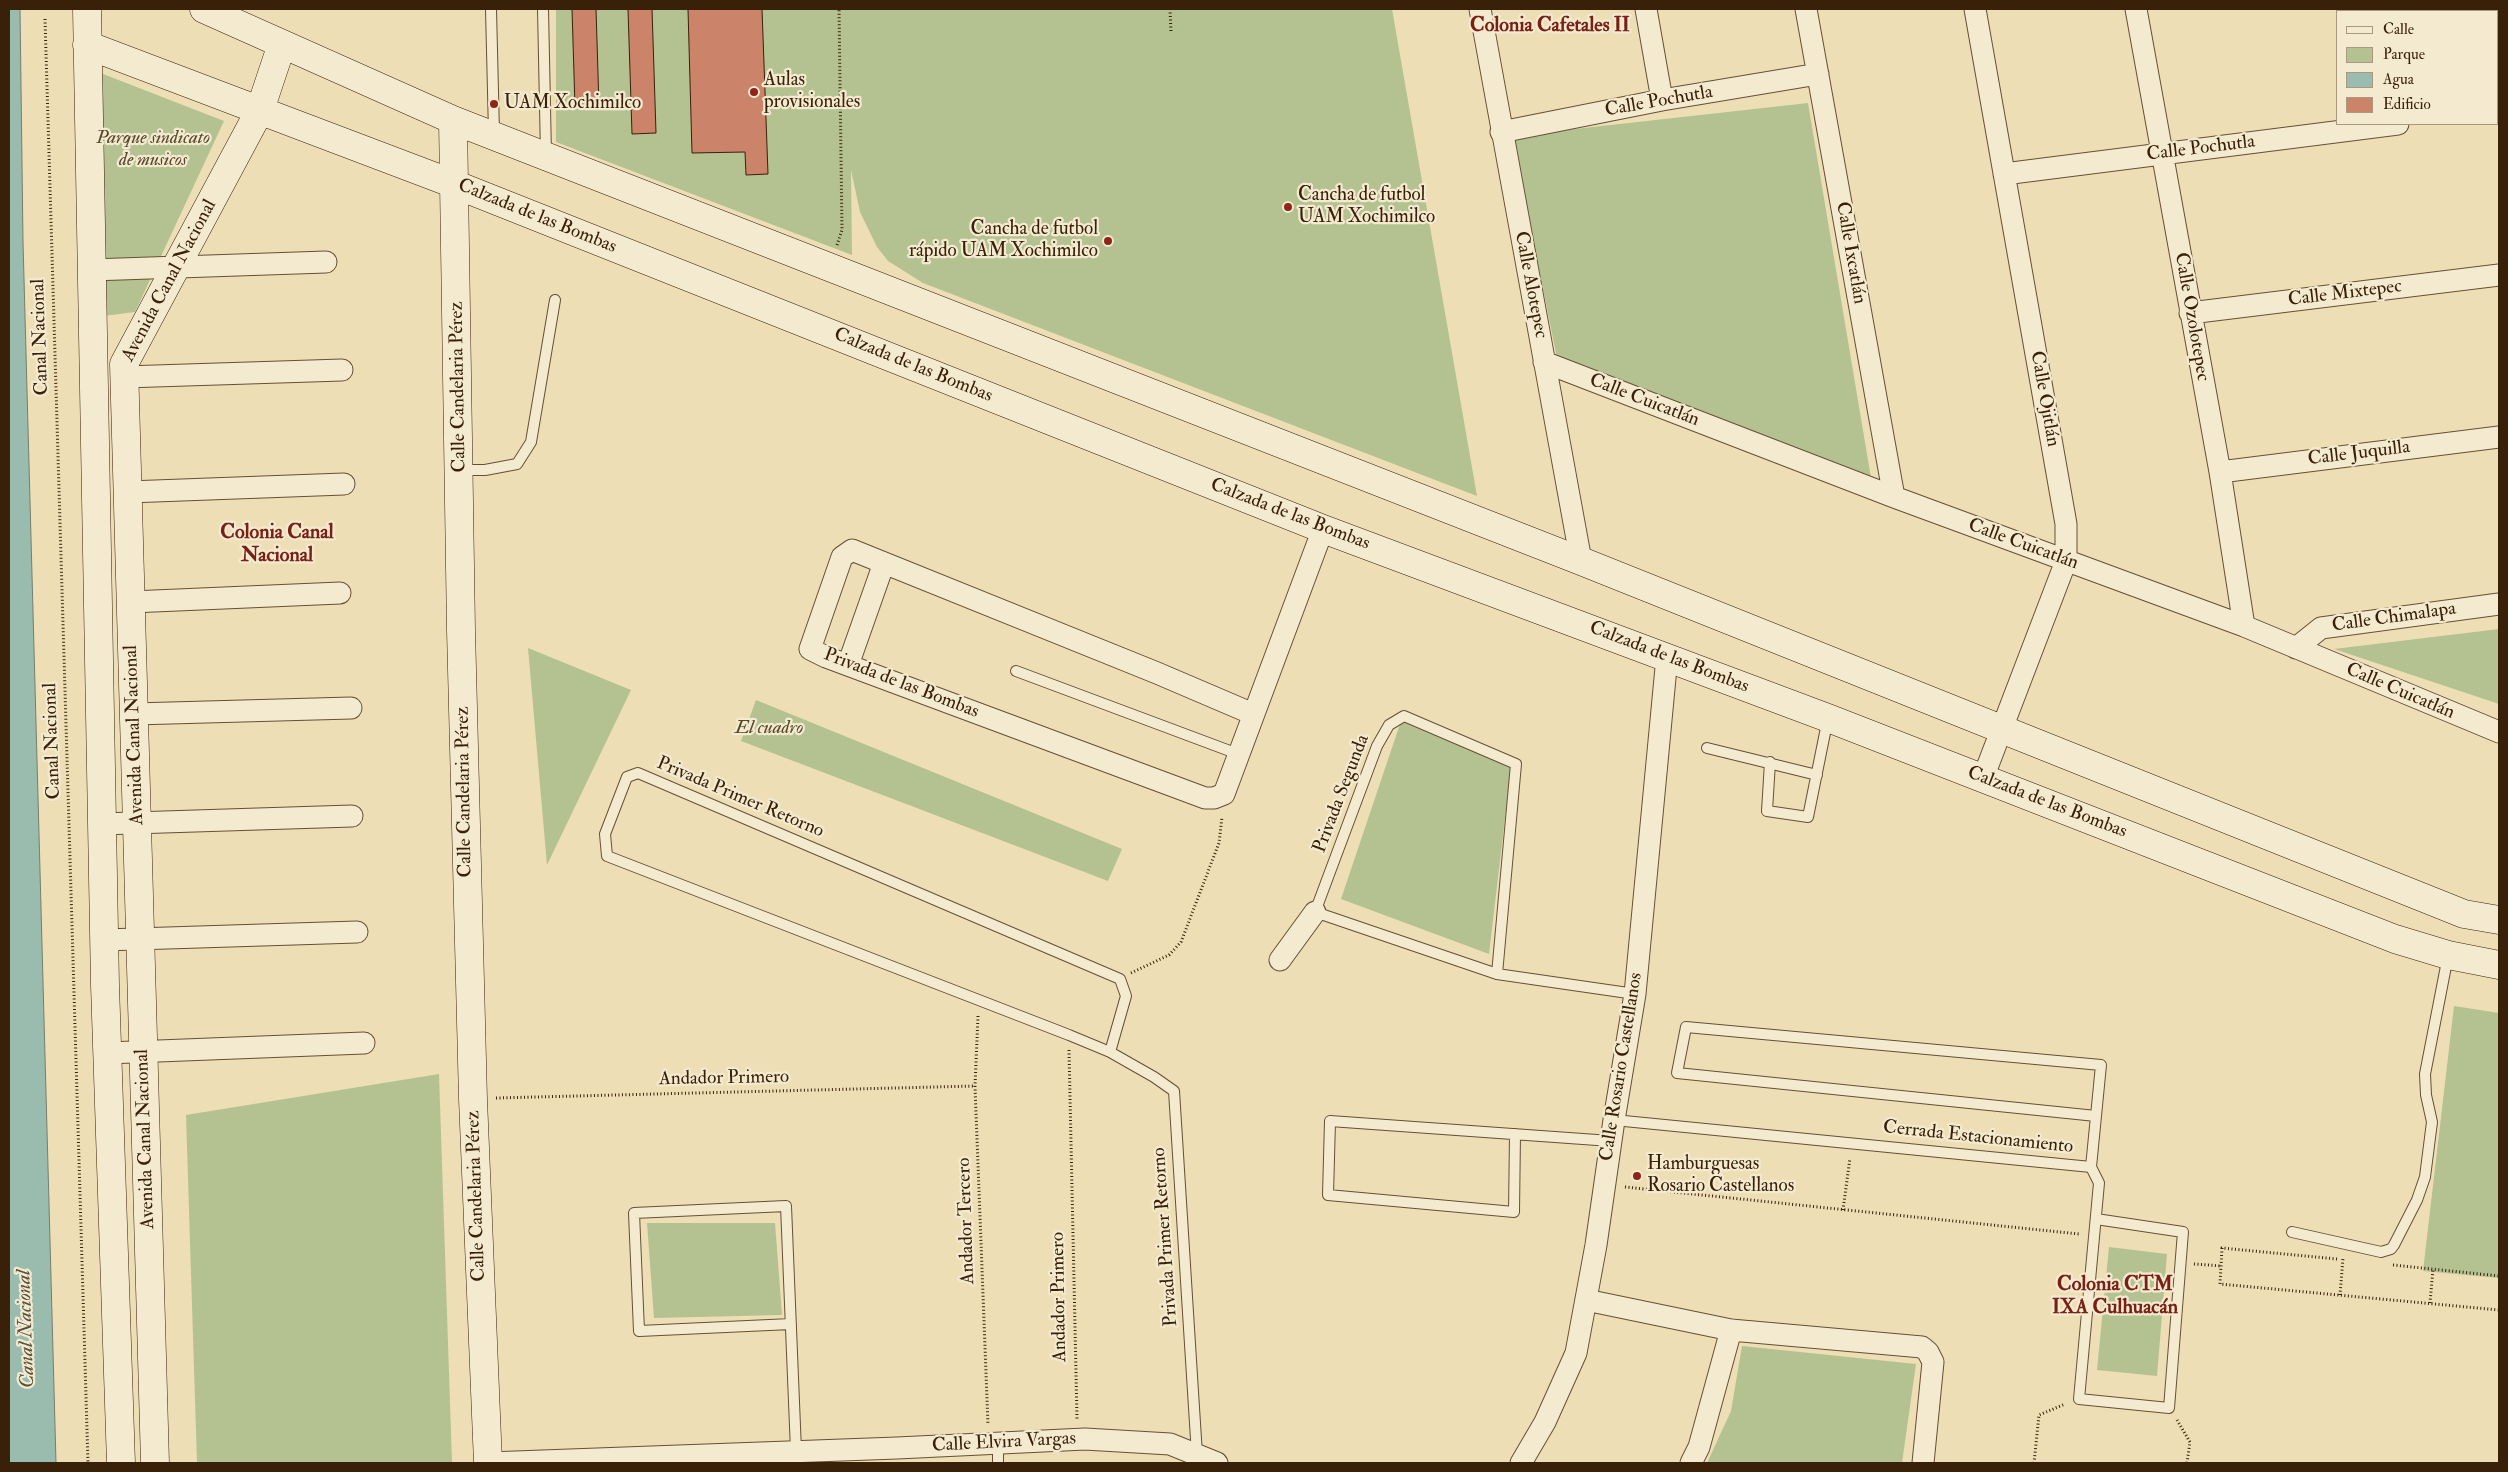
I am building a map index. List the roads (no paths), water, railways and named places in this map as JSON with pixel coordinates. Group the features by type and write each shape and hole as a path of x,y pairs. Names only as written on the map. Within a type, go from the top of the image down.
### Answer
{"main road":[{"name":"Avenida Canal Nacional","path":"87,9 104,940 121,1463"},
{"path":"204,9 247,23 282,44 453,120 1581,561 2464,914 2499,920"},
{"name":"Avenida Canal Nacional","path":"155,1463 124,364 260,110 282,44"},
{"name":"Calzada de las Bombas","path":"88,45 454,184 1323,529 1828,718 2395,939 2448,955 2499,965"},
{"name":"Calle Candelaria Pérez","path":"453,120 460,470 461,630 473,1099 488,1463"}],"street":[{"name":"Calle Alotepec","path":"1480,9 1581,561"},
{"path":"1646,9 1662,100"},
{"name":"Calle Ixcatlán","path":"1806,9 1894,497"},
{"name":"Calle Ojitlán","path":"1975,9 2066,524 2066,561 1983,778"},
{"name":"Calle Ozolotepec","path":"2136,9 2220,472 2244,626"},
{"name":"Calle Pochutla","path":"1501,132 1662,100 1818,74"},
{"name":"Calle Pochutla","path":"2004,174 2390,125"},
{"path":"91,270 326,262"},
{"name":"Calle Mixtepec","path":"2190,313 2499,275"},
{"name":"Calle Cuicatlán","path":"1544,362 1894,497 2244,626 2499,732"},
{"path":"124,377 342,370"},
{"name":"Calle Juquilla","path":"2220,472 2499,437"},
{"path":"128,492 344,484"},
{"path":"1238,754 1323,529"},
{"name":"Privada de las Bombas","path":"1238,754 1224,794 1214,798 1205,798 848,665 810,649 812,639 842,558 852,550 1157,673 1253,714"},
{"path":"848,665 884,563"},
{"path":"131,602 340,593"},
{"name":"Calle Chimalapa","path":"2296,648 2321,628 2499,604"},
{"name":"Calle Rosario Castellanos","path":"1521,1463 1545,1422 1576,1352 1586,1300 1635,994 1667,657"},
{"path":"134,714 351,708"},
{"path":"102,824 352,816"},
{"path":"1280,960 1315,912"},
{"path":"104,940 357,932"},
{"path":"107,1053 364,1043"},
{"path":"1586,1300 1731,1330 1922,1347 1928,1352 1933,1362 1923,1463"},
{"path":"1691,1463 1699,1447 1731,1330"},
{"name":"Calle Elvira Vargas","path":"488,1463 796,1451 995,1450 1077,1440 1170,1444 1217,1463"}],"lane":[{"path":"491,9 494,136"},
{"path":"543,9 546,156"},
{"path":"460,470 485,470 517,464 532,442 555,300"},
{"path":"1016,672 1238,754"},
{"name":"Privada Segunda","path":"1315,912 1377,746 1389,725 1404,716 1516,764 1498,974"},
{"path":"1770,762 1767,811 1808,817 1828,718"},
{"path":"1707,748 1817,775"},
{"name":"Privada Primer Retorno","path":"1110,1052 1126,996 1120,978 638,774 627,777 605,834 607,856 978,998 1069,1035 1110,1052 1154,1077 1174,1091 1197,1455"},
{"path":"1315,912 1498,974 1635,994"},
{"path":"2292,1232 2381,1252 2391,1249 2423,1185 2430,1152 2432,1122 2426,1095 2425,1074 2448,955"},
{"name":"Cerrada Estacionamiento","path":"1614,1120 2091,1167 2096,1116 2101,1065 1686,1027 1678,1073 2096,1116"},
{"path":"1515,1134 1514,1212 1328,1195 1330,1120 1611,1141"},
{"path":"2091,1167 2099,1183 2080,1399 2169,1408 2183,1232 2096,1219"},
{"path":"790,1324 639,1331 634,1213 786,1206 796,1451"}],"water":[{"name":"Canal Nacional","path":"9,9 20,9 23,242 56,1463 9,1463"}],"place":[{"name":"Aulas provisionales","path":"754,92"},
{"name":"UAM Xochimilco","path":"494,104"},
{"name":"Cancha de futbol UAM Xochimilco","path":"1288,207"},
{"name":"Cancha de futbol rápido UAM Xochimilco","path":"1108,241"},
{"name":"Hamburguesas Rosario Castellanos","path":"1637,1176"}],"district":[{"name":"Colonia Cafetales II","path":"1550,27"},
{"name":"Colonia Canal Nacional","path":"277,546"},
{"name":"Colonia CTM IXA Culhuacán","path":"2115,1298"}],"park label":[{"name":"Parque sindicato de musicos","path":"153,150"},
{"name":"El cuadro","path":"769,729"}]}
